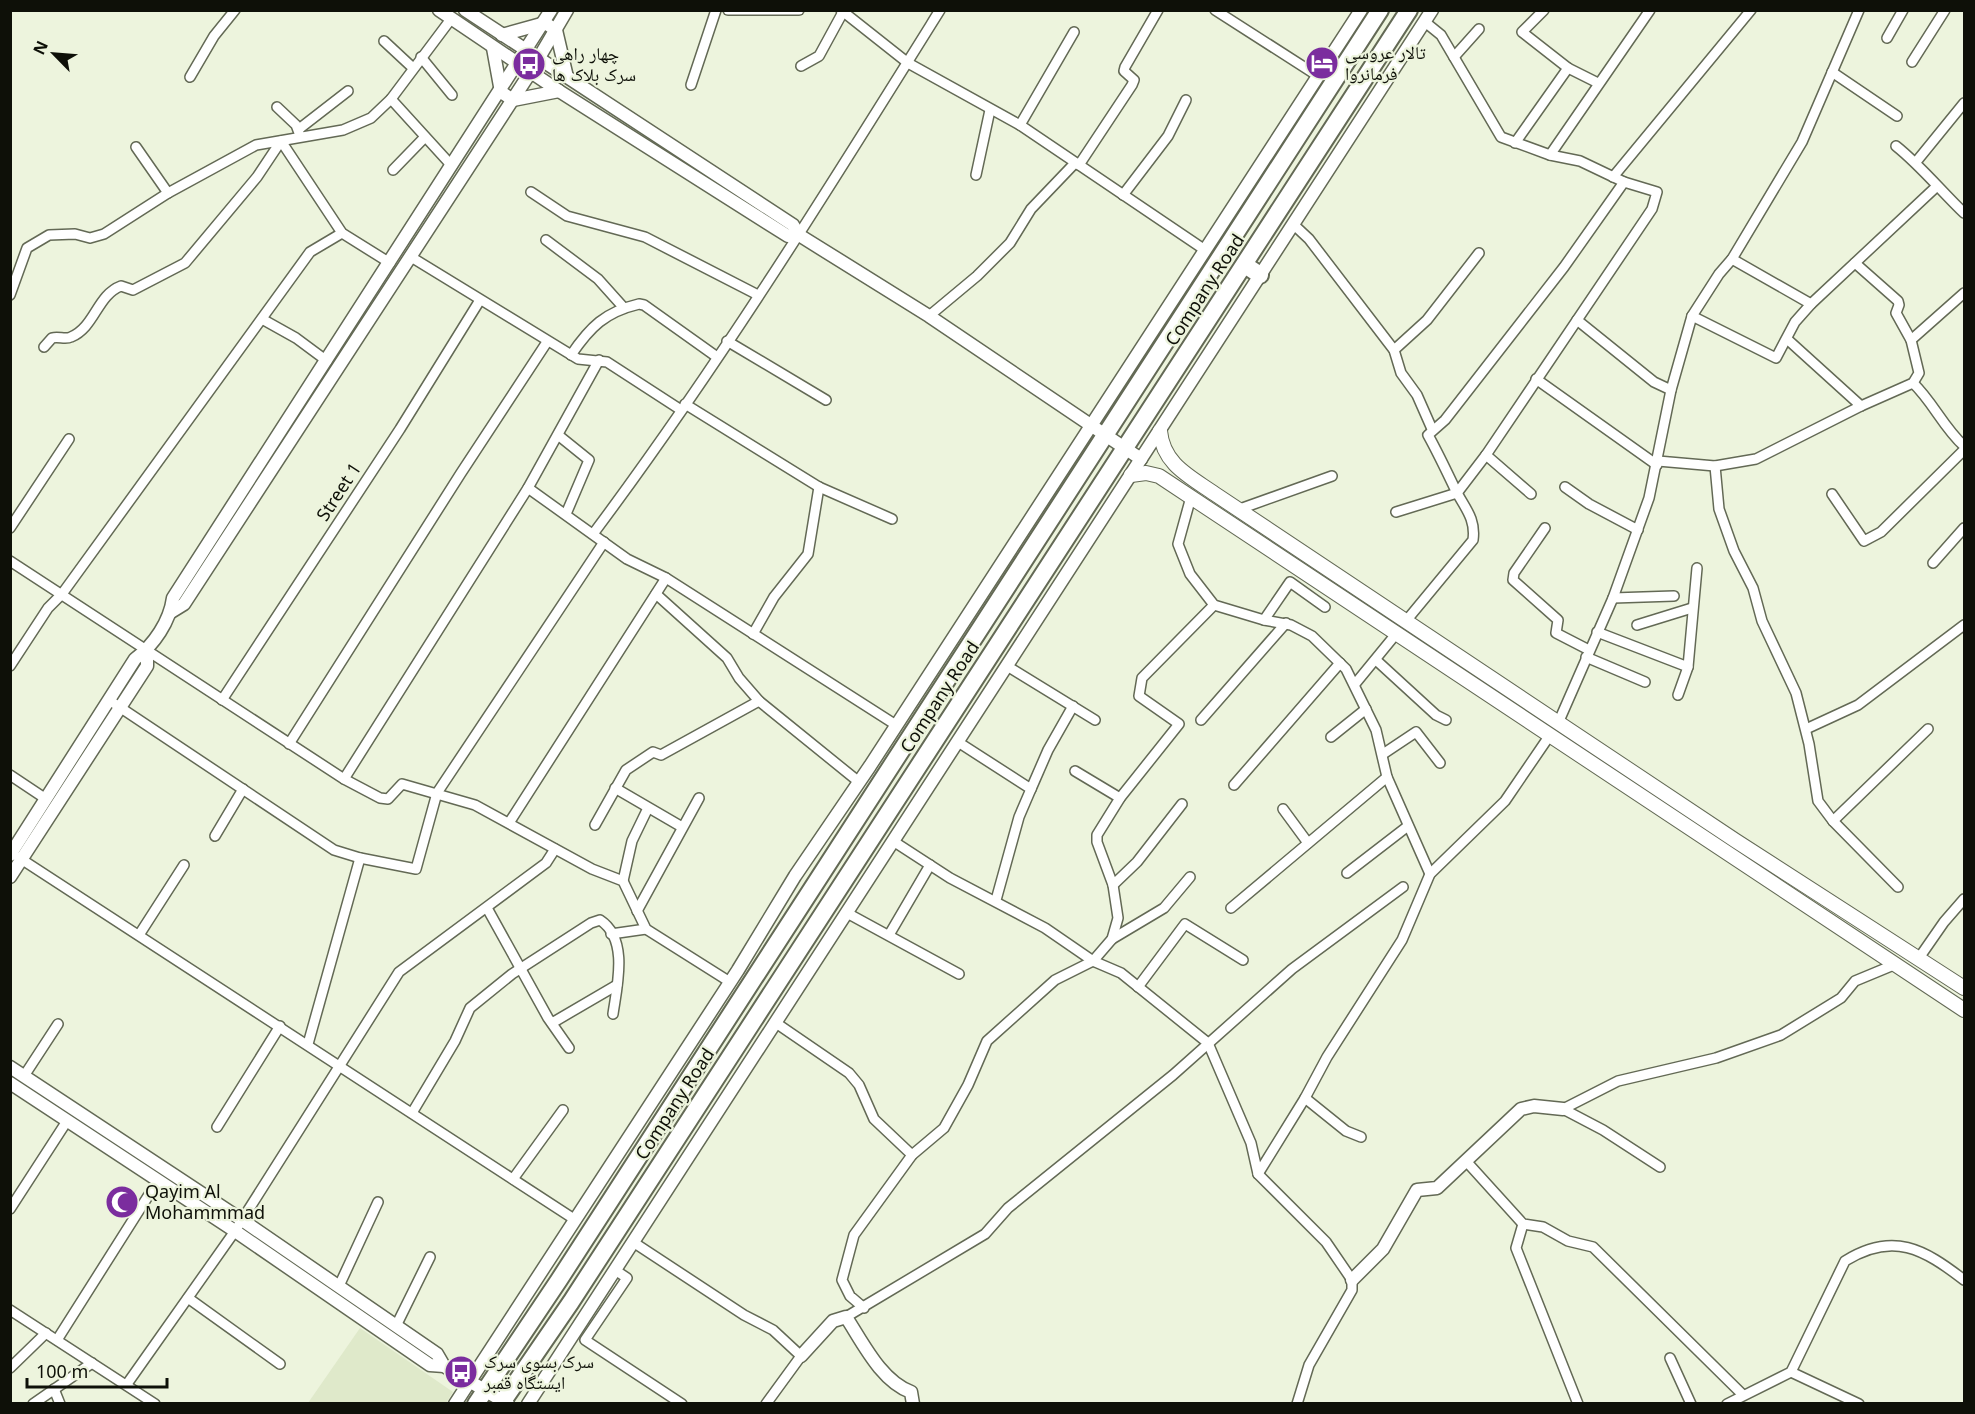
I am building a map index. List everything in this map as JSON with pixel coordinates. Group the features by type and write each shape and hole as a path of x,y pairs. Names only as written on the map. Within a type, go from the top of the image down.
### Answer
{"highway":[{"name":"Company Road","path":"476,1404 559,1280 1380,10"},
{"name":"Company Road","path":"504,1402 1409,10"},
{"path":"1245,265 1260,275"}],"main road":[{"path":"1160,431 1161,446 1175,467 1237,510 1599,747 1736,841 1965,988"},
{"path":"1131,475 1146,473 1159,476 1965,1010"},
{"path":"1591,761 1599,747"}],"street":[{"path":"190,77 214,36 235,10"},
{"path":"439,10 531,73 788,236 799,235"},
{"path":"465,10 794,225 799,235 929,316 1141,459"},
{"path":"10,877 15,856 46,799 135,659 147,651 171,612 173,598 501,92 551,10"},
{"path":"171,612 184,604 531,73 567,10"},
{"path":"691,85 716,10"},
{"path":"729,10 799,10"},
{"path":"801,66 819,56 844,14 857,10"},
{"path":"593,534 683,407 799,235 940,10"},
{"path":"929,316 977,276 1010,243 1031,209 1077,164 1132,85 1134,80 1124,70 1125,67 1158,10"},
{"path":"1215,10 1318,76"},
{"path":"454,1404 730,982 795,876 859,782 1360,10"},
{"path":"528,1404 1432,10"},
{"path":"1544,10 1522,32 1568,68 1598,83"},
{"path":"1550,155 1650,10"},
{"path":"1613,177 1751,10"},
{"path":"1559,721 1613,598 1638,530 1657,463 1671,390 1692,316 1719,274 1732,260 1802,142 1859,10"},
{"path":"1887,38 1903,10"},
{"path":"1912,62 1945,10"},
{"path":"844,14 908,63 1020,125 1205,250"},
{"path":"10,295 27,248 50,235 75,234 90,238 104,234 168,193 256,145 281,141 299,134 343,130 371,118 391,99 451,19"},
{"path":"1396,512 1457,493 1486,455 1652,209 1658,192 1624,182 1580,161 1550,155 1501,137 1441,35 1425,22"},
{"path":"502,35 545,23 556,30 567,77"},
{"path":"1454,57 1479,29"},
{"path":"1020,125 1074,32"},
{"path":"384,41 413,68"},
{"path":"494,48 501,92 513,100 559,91"},
{"path":"421,57 452,95"},
{"path":"1515,143 1568,68"},
{"path":"1832,72 1897,116"},
{"path":"299,134 348,91"},
{"path":"391,99 452,166"},
{"path":"1123,195 1168,136 1186,100"},
{"path":"1916,162 1965,103"},
{"path":"277,107 299,134"},
{"path":"976,175 990,110"},
{"path":"393,170 425,137"},
{"path":"281,141 342,233 390,263"},
{"path":"44,347 52,338 68,339 80,332 112,289 121,286 133,290 185,263 257,177 281,141"},
{"path":"1896,146 1916,162 1936,187 1963,208"},
{"path":"136,147 168,193"},
{"path":"1406,621 1473,540 1471,513 1457,493 1428,435 1432,429 1445,420 1564,267 1624,182"},
{"path":"1692,316 1776,358 1795,322 1811,304 1936,187"},
{"path":"531,192 567,216 645,237 758,295"},
{"path":"1293,224 1309,239 1394,350 1401,373 1417,395 1432,429"},
{"path":"10,666 48,608 62,594 310,252 342,233"},
{"path":"546,240 598,279 624,308"},
{"path":"1394,350 1427,320 1479,253"},
{"path":"411,257 578,359 599,360 624,371 819,487 892,519"},
{"path":"1732,260 1811,304"},
{"path":"1536,379 1657,463 1715,466 1756,459 1861,406 1913,383 1919,373 1911,340 1896,313 1898,301 1855,263"},
{"path":"1911,340 1965,293"},
{"name":"Street 1","path":"222,700 400,429 480,300"},
{"path":"572,355 589,329 605,316 624,308 644,305 717,357"},
{"path":"262,319 296,338 327,361"},
{"path":"1577,320 1654,382 1671,390"},
{"path":"1787,339 1861,406"},
{"path":"727,341 826,400"},
{"path":"289,744 460,473 548,342"},
{"path":"344,779 528,488 599,360"},
{"path":"1832,494 1864,541 1881,532 1965,448 1936,416 1932,405 1913,383"},
{"path":"558,435 589,460 566,514"},
{"path":"10,528 69,439"},
{"path":"1486,455 1531,494"},
{"path":"1715,466 1719,509 1734,551 1753,588 1762,621 1796,693 1806,729 1818,801 1833,821 1898,887"},
{"path":"1237,510 1332,476"},
{"path":"753,634 774,597 808,554 819,487"},
{"path":"1565,487 1589,504 1638,530"},
{"path":"528,488 627,559 666,578 896,724"},
{"path":"1191,497 1178,544 1190,574 1214,605 1264,621 1286,624 1312,636 1340,663 1355,684 1366,709 1383,754 1387,777 1430,874"},
{"path":"1545,528 1514,573 1513,580 1558,620 1555,632 1587,654 1645,682"},
{"path":"1933,563 1965,528"},
{"path":"109,700 334,850 360,858 416,869 437,793 604,542"},
{"path":"10,561 289,744 344,779 380,798 388,799 402,784 475,805 592,869 623,881"},
{"path":"1678,695 1688,667 1696,568"},
{"path":"509,823 666,578"},
{"path":"1264,621 1290,582 1326,607"},
{"path":"656,594 727,658 739,678 759,701 859,782"},
{"path":"1613,598 1674,596"},
{"path":"1112,939 1118,918 1113,885 1097,842 1107,815 1179,724 1139,696 1142,678 1214,605"},
{"path":"1637,624 1692,609"},
{"path":"1201,720 1286,624"},
{"path":"1806,729 1858,705 1965,625"},
{"path":"1597,632 1688,667"},
{"path":"1355,684 1396,633"},
{"path":"15,856 121,708 147,666 147,651"},
{"path":"1376,660 1436,715 1446,720"},
{"path":"1234,785 1340,663"},
{"path":"1007,666 1095,720"},
{"path":"596,825 626,770 653,752 662,755 759,701"},
{"path":"996,900 1019,817 1048,750 1073,706"},
{"path":"1330,737 1366,709"},
{"path":"1833,821 1928,729"},
{"path":"1383,754 1416,732 1440,763"},
{"path":"1258,1174 1305,1098 1327,1057 1402,940 1430,874 1505,801 1550,735"},
{"path":"958,741 1031,789"},
{"path":"1075,771 1120,798"},
{"path":"10,775 46,799"},
{"path":"1231,908 1387,777"},
{"path":"615,788 682,827"},
{"path":"215,836 243,789"},
{"path":"637,911 699,798"},
{"path":"1113,885 1137,862 1182,804"},
{"path":"648,808 632,840 623,881 637,911 646,929 730,982"},
{"path":"1283,809 1308,843"},
{"path":"1347,873 1408,826"},
{"path":"893,841 930,865 1045,928 1093,961 1121,973 1208,1043 1251,1143 1258,1174 1326,1242 1352,1280 1352,1290 1309,1365 1297,1404"},
{"path":"127,1384 235,1231 399,972 546,863 555,849"},
{"path":"15,856 339,1064 574,1220"},
{"path":"308,1044 360,858"},
{"path":"139,935 184,865"},
{"path":"889,935 930,865"},
{"path":"864,1308 850,1296 842,1280 854,1235 912,1155 944,1128 968,1085 987,1041 1055,980 1093,961 1112,939 1164,908 1190,877"},
{"path":"766,1404 801,1356 833,1321 864,1308 985,1234 992,1223 1008,1208 1208,1043 1292,969 1403,887"},
{"path":"1919,958 1944,922 1965,899"},
{"path":"487,908 552,1023 569,1048"},
{"path":"847,913 959,974"},
{"path":"412,1113 455,1041 470,1008 521,968 591,923 600,920 611,934 619,961 613,1014"},
{"path":"1138,987 1185,924 1243,960"},
{"path":"611,934 646,929"},
{"path":"1563,1109 1618,1081 1716,1058 1781,1035 1841,998 1855,981 1896,964"},
{"path":"552,1023 617,985"},
{"path":"776,1023 849,1073 858,1085 874,1119 912,1155"},
{"path":"24,1076 58,1024"},
{"path":"217,1127 280,1026"},
{"path":"10,1067 339,1286 437,1354 444,1366"},
{"path":"10,1083 235,1231 430,1365 444,1366 486,1389 504,1402"},
{"path":"1305,1098 1346,1131 1361,1137"},
{"path":"1352,1280 1383,1249 1417,1190 1437,1188 1521,1109 1533,1106 1563,1109 1603,1130 1660,1167"},
{"path":"513,1179 564,1110"},
{"path":"10,1209 67,1121"},
{"path":"1466,1161 1523,1224 1543,1227 1568,1241 1593,1247 1743,1395"},
{"path":"57,1340 158,1182"},
{"path":"339,1286 378,1202"},
{"path":"1523,1224 1516,1248 1578,1404"},
{"path":"633,1242 744,1315 773,1330 801,1356"},
{"path":"1727,1404 1791,1372 1845,1261 1861,1251 1876,1248 1914,1247 1933,1256 1965,1280"},
{"path":"396,1326 430,1257"},
{"path":"615,1270 627,1278 585,1340 682,1404"},
{"path":"188,1298 280,1364"},
{"path":"10,1310 155,1404"},
{"path":"846,1317 889,1378 899,1388 911,1392 914,1404"},
{"path":"10,1368 46,1334"},
{"path":"1670,1358 1691,1404"},
{"path":"33,1404 92,1363"},
{"path":"1791,1372 1859,1404"},
{"path":"54,1389 60,1404"}],"shaded area":[{"path":"360,1328 453,1392 446,1403 308,1403"}],"place":[{"name":"تالار عروسی فرمانروا","path":"1322,63"},
{"name":"چهار راهی سرک بلاک ها","path":"529,64"},
{"name":"Qayim Al Mohammmad","path":"122,1202"},
{"name":"سرک بسوی سرک ایستگاه قمبر","path":"461,1372"}]}
